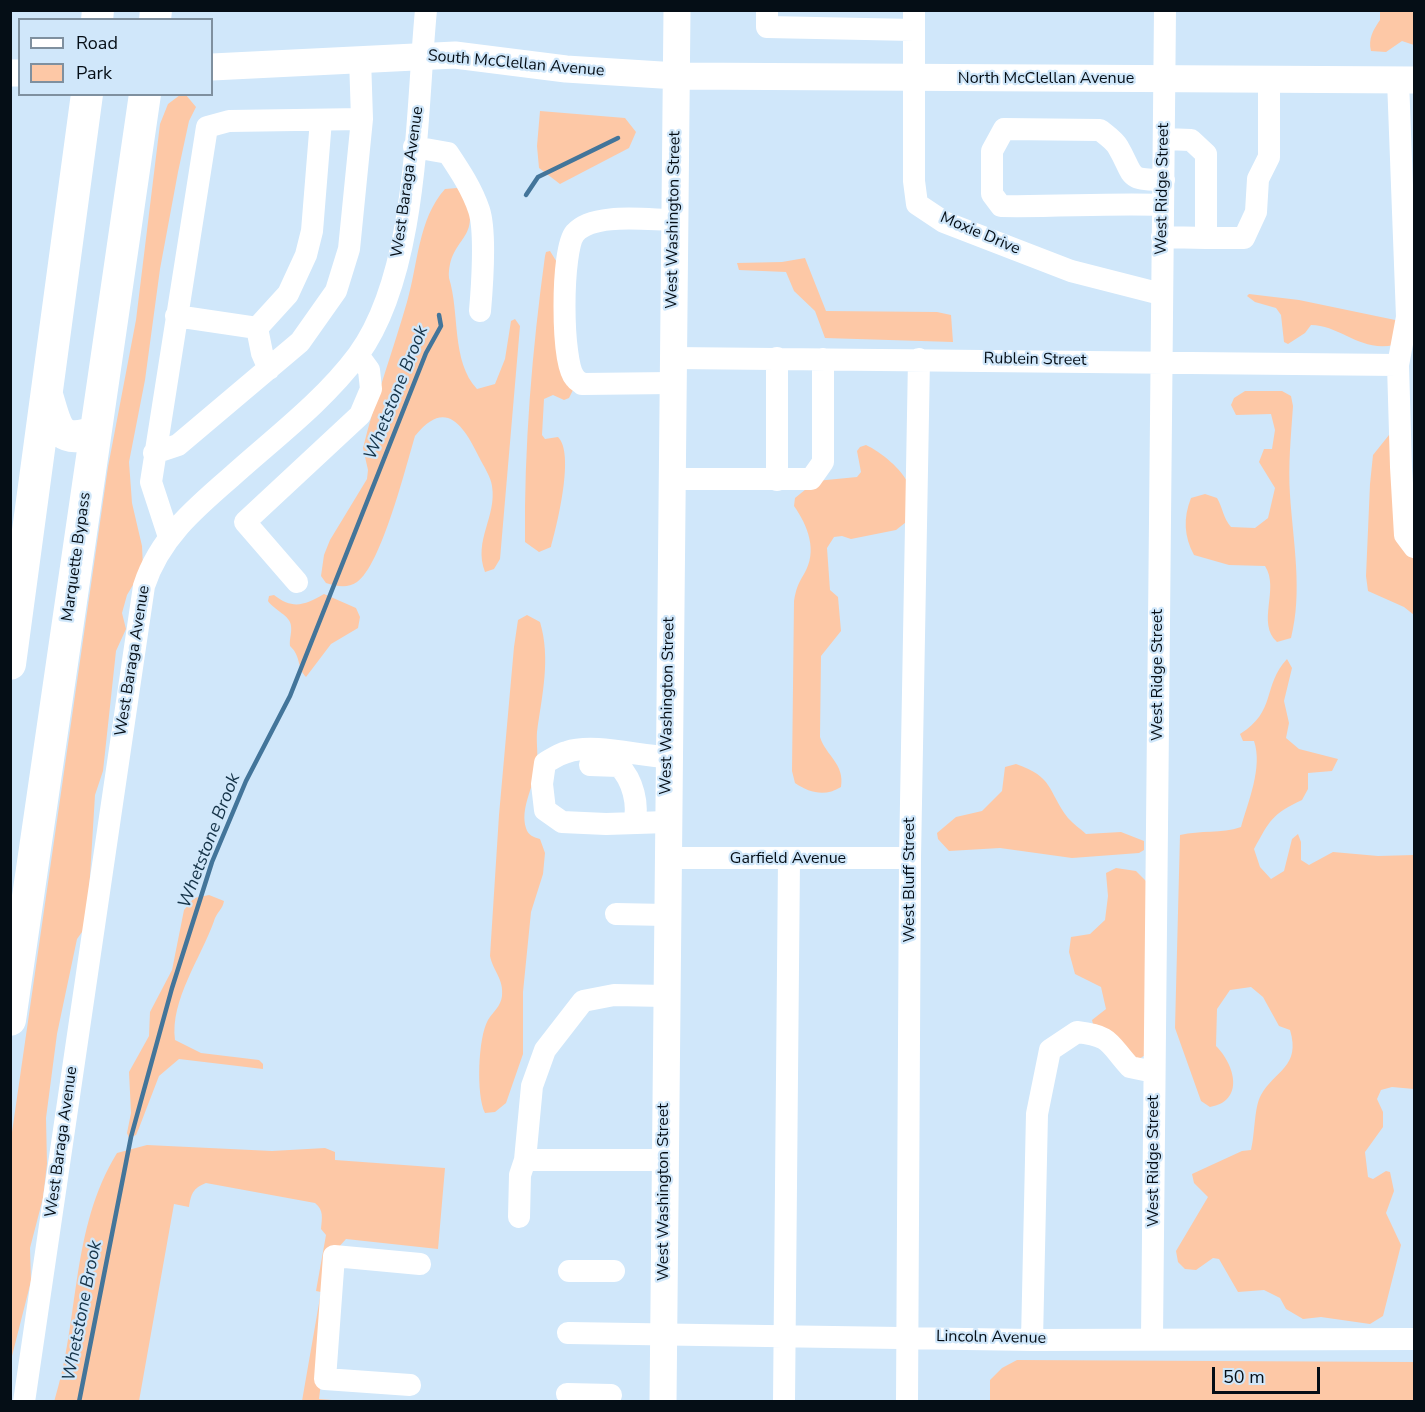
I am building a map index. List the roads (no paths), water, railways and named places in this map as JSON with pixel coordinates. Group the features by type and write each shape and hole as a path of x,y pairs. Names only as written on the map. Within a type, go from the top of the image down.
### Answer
{"highway":[{"path":"10,664 87,96"},
{"name":"Marquette Bypass","path":"10,1020 145,96"},
{"path":"47,394 62,433 70,438 79,438 96,432"}],"main road":[{"name":"West Washington Street","path":"663,1401 666,915 677,10"},
{"name":"South McClellan Avenue","path":"213,67 455,55 566,69 677,76"},
{"name":"North McClellan Avenue","path":"677,76 1406,80"}],"street":[{"name":"West Baraga Avenue","path":"24,1401 141,602 149,571 169,537 201,503 334,383 358,355 370,336 394,276 406,216 426,10"},
{"path":"767,10 767,27 914,20"},
{"name":"West Ridge Street","path":"1152,1339 1165,10"},
{"name":"Moxie Drive","path":"914,20 914,181 917,204 944,222 1071,271 1161,294"},
{"path":"154,453 178,445 269,369 311,328 342,277 349,249 362,119 360,58"},
{"path":"1162,237 1244,238 1256,212 1258,179 1269,157 1269,79"},
{"path":"1406,80 1407,317 1398,365 1405,535 1414,547"},
{"path":"169,537 153,492 154,453 207,126 218,122 362,119"},
{"path":"257,328 288,294 308,248 321,120"},
{"path":"1163,205 1106,202 1082,207 1001,206 992,194 992,151 1004,129 1100,130 1117,145 1130,174 1142,180 1164,180"},
{"path":"1164,139 1191,140 1206,154 1206,237"},
{"path":"414,147 448,153 466,180 480,212 483,279 480,311"},
{"name":"Rublein Street","path":"674,220 630,220 618,217 592,222 575,233 566,261 566,328 569,364 574,378 582,384 777,358 1398,365"},
{"path":"176,316 257,328"},
{"path":"257,328 262,354 269,369"},
{"path":"297,582 244,522 360,415 371,389 369,370 358,355"},
{"path":"777,358 777,480"},
{"path":"671,479 811,479 824,462 822,359"},
{"name":"West Bluff Street","path":"907,1401 910,858 919,359"},
{"path":"667,822 562,822 545,810 542,784 545,763 568,751 615,750 643,756 668,757"},
{"path":"560,755 584,764 619,766 628,774 637,812 634,823"},
{"name":"Garfield Avenue","path":"667,858 789,860 910,858"},
{"path":"784,1401 789,860"},
{"path":"616,914 666,915"},
{"path":"519,1217 518,1189 525,1160 532,1086 545,1050 583,1001 614,995 666,996"},
{"path":"1032,1340 1037,1114 1050,1050 1077,1032 1098,1035 1114,1045 1130,1067 1154,1072"},
{"path":"525,1160 664,1160"},
{"path":"410,1385 372,1392 325,1379 334,1256 420,1264"},
{"path":"569,1271 614,1271"},
{"name":"Lincoln Avenue","path":"568,1333 1032,1340 1414,1340"},
{"path":"567,1394 611,1395"}],"waterway":[{"name":"Whetstone Brook","path":"526,195 538,177 618,138"},
{"name":"Whetstone Brook","path":"79,1402 131,1137 172,988 212,862 246,781 290,696 426,353 441,326 439,315"}]}
